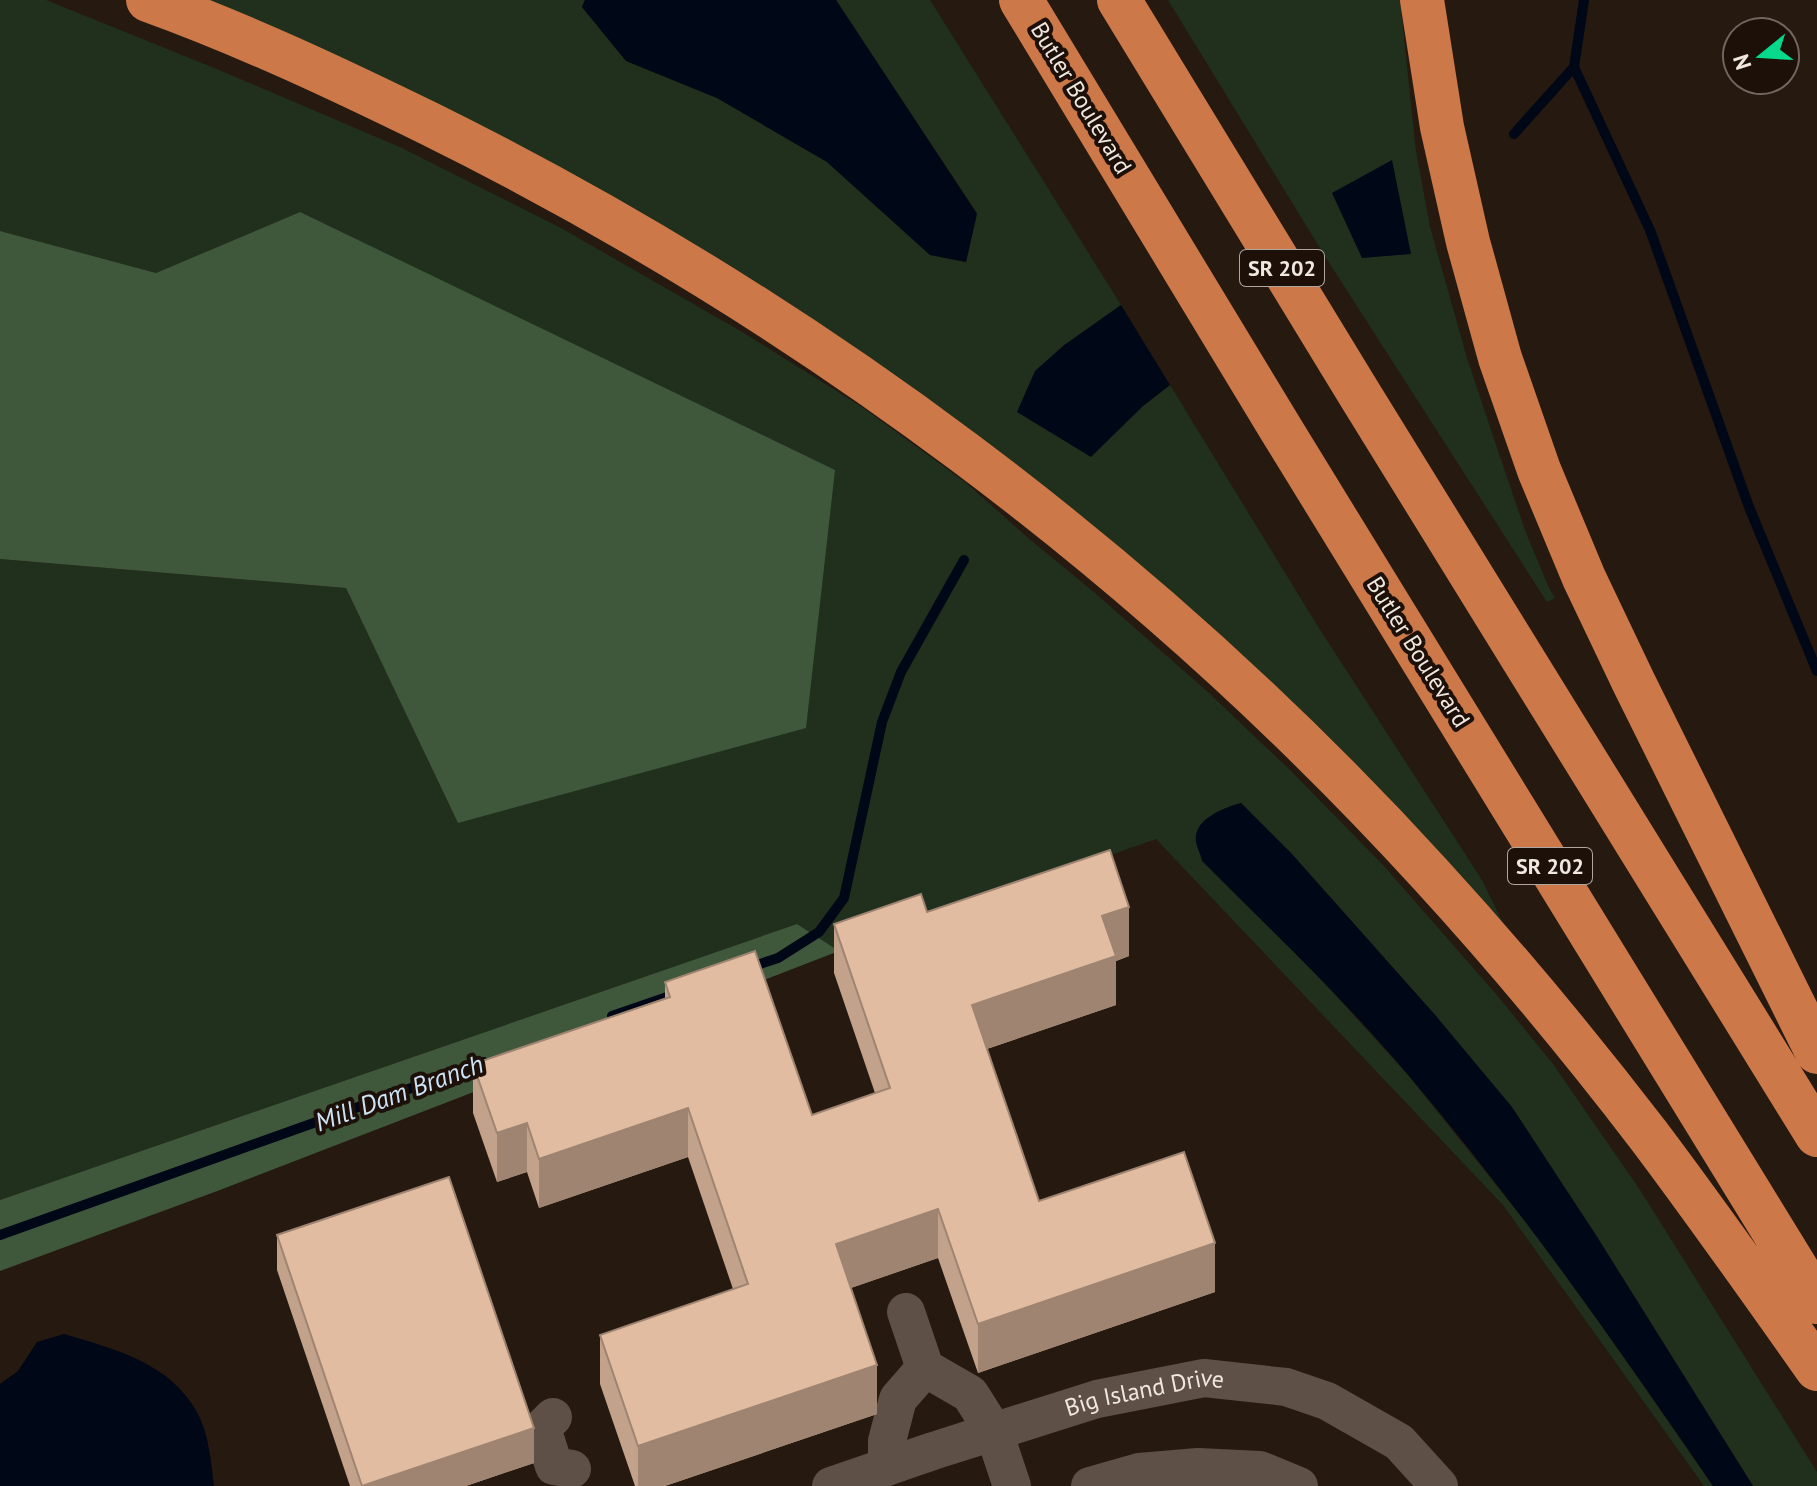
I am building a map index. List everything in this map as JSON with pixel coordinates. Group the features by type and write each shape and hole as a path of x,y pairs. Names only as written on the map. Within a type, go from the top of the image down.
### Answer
{"highway":[{"path":"148,0 330,75 499,158 583,204 819,349 967,454 1052,521 1128,584 1276,717 1430,874 1568,1034 1645,1131 1817,1369"},
{"path":"1002,0 1070,81"},
{"name":"Butler Boulevard","path":"1021,0 1817,1302"},
{"name":"SR 202","path":"1119,0 1817,1135"},
{"path":"1422,0 1442,127 1468,242 1500,358 1539,470 1584,578 1634,683 1817,1052"}],"street":[{"path":"906,1312 925,1368 970,1394 994,1432 1012,1486"},
{"path":"887,1467 887,1441 898,1399 925,1368"},
{"name":"Big Island Drive","path":"831,1486 1097,1399 1204,1378 1286,1387 1327,1401 1399,1442 1439,1486"},
{"path":"553,1417 542,1428 554,1466 572,1469"},
{"path":"1090,1486 1139,1472 1198,1467 1260,1470 1299,1486"}],"green space":[{"path":"0,0 46,0 402,148 561,228 744,333 862,407 965,482 1208,692 1290,770 1384,866 1496,994 1553,1064 1640,1190 1817,1472 1817,1486 1753,1486 1594,1232 1436,1016 1291,853 1241,803 1217,813 1198,829 1329,988 1408,1075 1556,1260 1713,1486 1704,1486 1503,1205 1156,839 839,951 797,924 0,1200 0,559 346,588 458,823 300,212 156,273 0,231"},
{"path":"177,0 585,0 582,7 626,61 717,98 827,162 930,255 966,262 977,213 836,0 930,0 1121,305 1063,346 1143,406 1170,385 1317,625 1482,880 1518,954 994,456"},
{"path":"1168,0 1400,0 1416,151 1430,227 1491,430 1526,533 1555,598 1547,602 1326,258"},
{"path":"300,212 835,470 806,728 458,823 346,588 0,559 0,231 156,273"},
{"path":"797,924 839,951 220,1190 0,1271 0,1200"}],"water":[{"path":"585,0 836,0 977,214 966,262 930,255 827,162 717,98 626,61 582,7"},
{"path":"1392,160 1411,254 1362,258 1332,193"},
{"path":"1121,305 1170,385 1143,406 1091,457 1017,412 1035,371 1063,346"},
{"path":"1241,803 1291,853 1512,1107 1753,1486 1713,1486 1566,1277 1450,1125 1360,1020 1202,861 1196,842 1199,827 1218,811"},
{"path":"64,1334 122,1352 173,1382 187,1397 202,1422 214,1486 0,1486 0,1384 18,1371 37,1342"}],"building":[{"path":"1110,850 1129,907 1102,916 1116,956 972,1005 1039,1201 1184,1152 1215,1243 978,1324 938,1209 836,1244 877,1365 638,1446 600,1335 748,1284 688,1108 539,1159 527,1123 497,1133 473,1064 670,997 665,982 755,951 812,1115 890,1088 834,924 921,894 927,912"},
{"path":"449,1177 534,1428 362,1486 277,1235"}],"waterway":[{"name":"Mill Dam Branch","path":"1514,134 1574,67 1584,0"},
{"path":"1574,67 1650,230 1749,507 1817,671"},
{"name":"Mill Dam Branch","path":"748,968 778,958 819,932 844,898 882,722 901,672 964,560"},
{"name":"Mill Dam Branch","path":"612,1016 676,994"},
{"name":"Mill Dam Branch","path":"0,1235 484,1062"}]}
